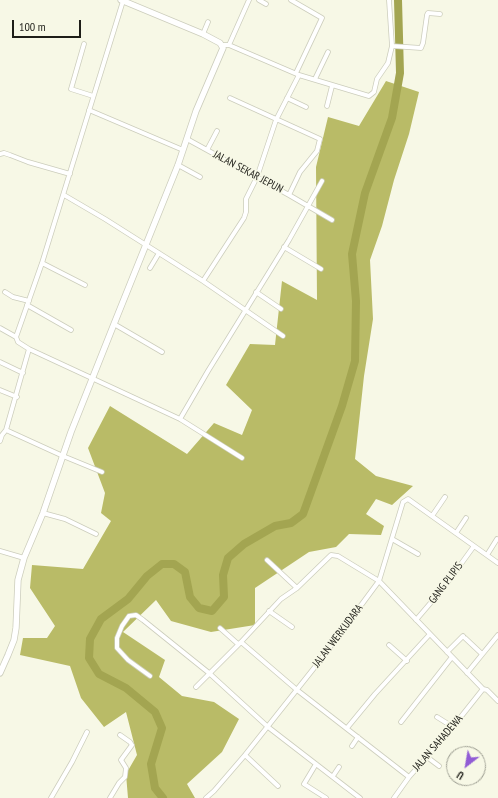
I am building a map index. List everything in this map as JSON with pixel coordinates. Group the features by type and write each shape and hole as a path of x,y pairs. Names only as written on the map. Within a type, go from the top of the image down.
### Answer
{"main road":[{"path":"0,673 14,640 18,580 24,558 43,513 92,378 178,165 196,111 223,48 222,44 203,34 122,0"}],"street":[{"path":"16,337 64,195 122,0"},
{"path":"229,45 249,0"},
{"path":"259,0 266,4"},
{"path":"203,281 244,218 246,212 246,199 257,177 276,120 322,18 291,0"},
{"path":"222,44 229,45 297,74 332,86 369,96 374,92 377,79 388,63 393,46 389,0"},
{"path":"393,46 421,48 427,15 440,14"},
{"path":"203,34 208,22"},
{"path":"84,44 71,87 74,90 93,96"},
{"path":"315,79 328,52"},
{"path":"327,106 332,86"},
{"path":"230,98 320,140 316,151 300,172 289,195"},
{"path":"287,98 306,107"},
{"path":"89,110 183,150"},
{"path":"207,150 217,131"},
{"name":"JALAN SEKAR JEPUN","path":"187,139 332,220"},
{"path":"0,154 4,153 28,162 70,174"},
{"path":"178,165 200,177"},
{"path":"180,419 208,370 308,207 322,181"},
{"path":"64,195 203,281 283,336"},
{"path":"284,247 321,269"},
{"path":"150,268 159,253"},
{"path":"42,263 85,285"},
{"path":"5,292 28,303 70,330"},
{"path":"256,292 281,309"},
{"path":"114,324 162,352"},
{"path":"0,328 16,337 18,342 29,349 180,419 242,458"},
{"path":"0,441 1,434 6,430 17,397 29,349"},
{"path":"0,362 23,373"},
{"path":"0,390 17,397"},
{"path":"6,430 102,472"},
{"path":"444,497 432,516 498,563"},
{"name":"JALAN WERKUDARA","path":"206,798 214,791 268,727 379,581 403,502 406,500 412,502 432,516"},
{"path":"43,513 66,519 96,534"},
{"path":"456,533 466,518"},
{"path":"392,539 418,554"},
{"path":"487,555 498,539"},
{"name":"GANG PLIPIS","path":"416,620 445,586 474,546"},
{"path":"0,551 24,558"},
{"path":"196,687 281,599 296,588 331,555 338,556 379,581 483,689 487,690 498,701"},
{"path":"268,560 296,588"},
{"path":"269,611 292,626"},
{"path":"150,676 128,660 117,648 117,638 122,626 129,616 136,615 143,620 209,674 268,727 360,798"},
{"path":"220,628 409,777"},
{"path":"347,728 375,694 407,661 430,634"},
{"path":"467,672 498,635"},
{"path":"447,652 464,637 482,654"},
{"path":"390,646 407,661"},
{"path":"401,722 452,657"},
{"name":"JALAN SAHADEWA","path":"394,798 409,777 453,727 483,689"},
{"path":"437,716 453,727"},
{"path":"51,798 87,732"},
{"path":"110,798 119,783 125,777 126,768 122,760 132,745 120,735"},
{"path":"352,746 358,737"},
{"path":"245,755 278,786"},
{"path":"427,757 439,766"},
{"path":"316,764 304,784 326,798"},
{"path":"333,776 339,767"}],"green space":[{"path":"386,81 419,92 409,134 394,180 382,226 370,260 373,319 364,376 355,459 376,476 413,486 392,505 376,499 366,514 384,526 381,535 349,534 336,547 309,552 255,588 255,625 211,632 171,621 156,600 123,632 165,660 159,677 182,696 214,702 239,719 222,752 187,784 195,798 128,798 126,774 137,755 126,712 104,727 81,698 70,666 20,655 23,638 47,638 55,626 30,588 32,565 83,569 111,521 101,513 105,493 88,448 110,406 187,454 214,423 242,435 252,410 226,385 250,344 275,345 282,281 317,300 316,167 328,117 359,126"}],"waterway":[{"path":"163,798 155,788 151,764 162,728 155,712 126,688 99,674 89,658 90,639 101,619 128,599 147,576 162,564 174,564 185,572 190,597 199,608 212,611 224,597 223,575 228,558 244,544 275,526 291,523 303,514 342,406 355,361 356,301 352,254 365,193 392,118 400,73 398,0"}]}
